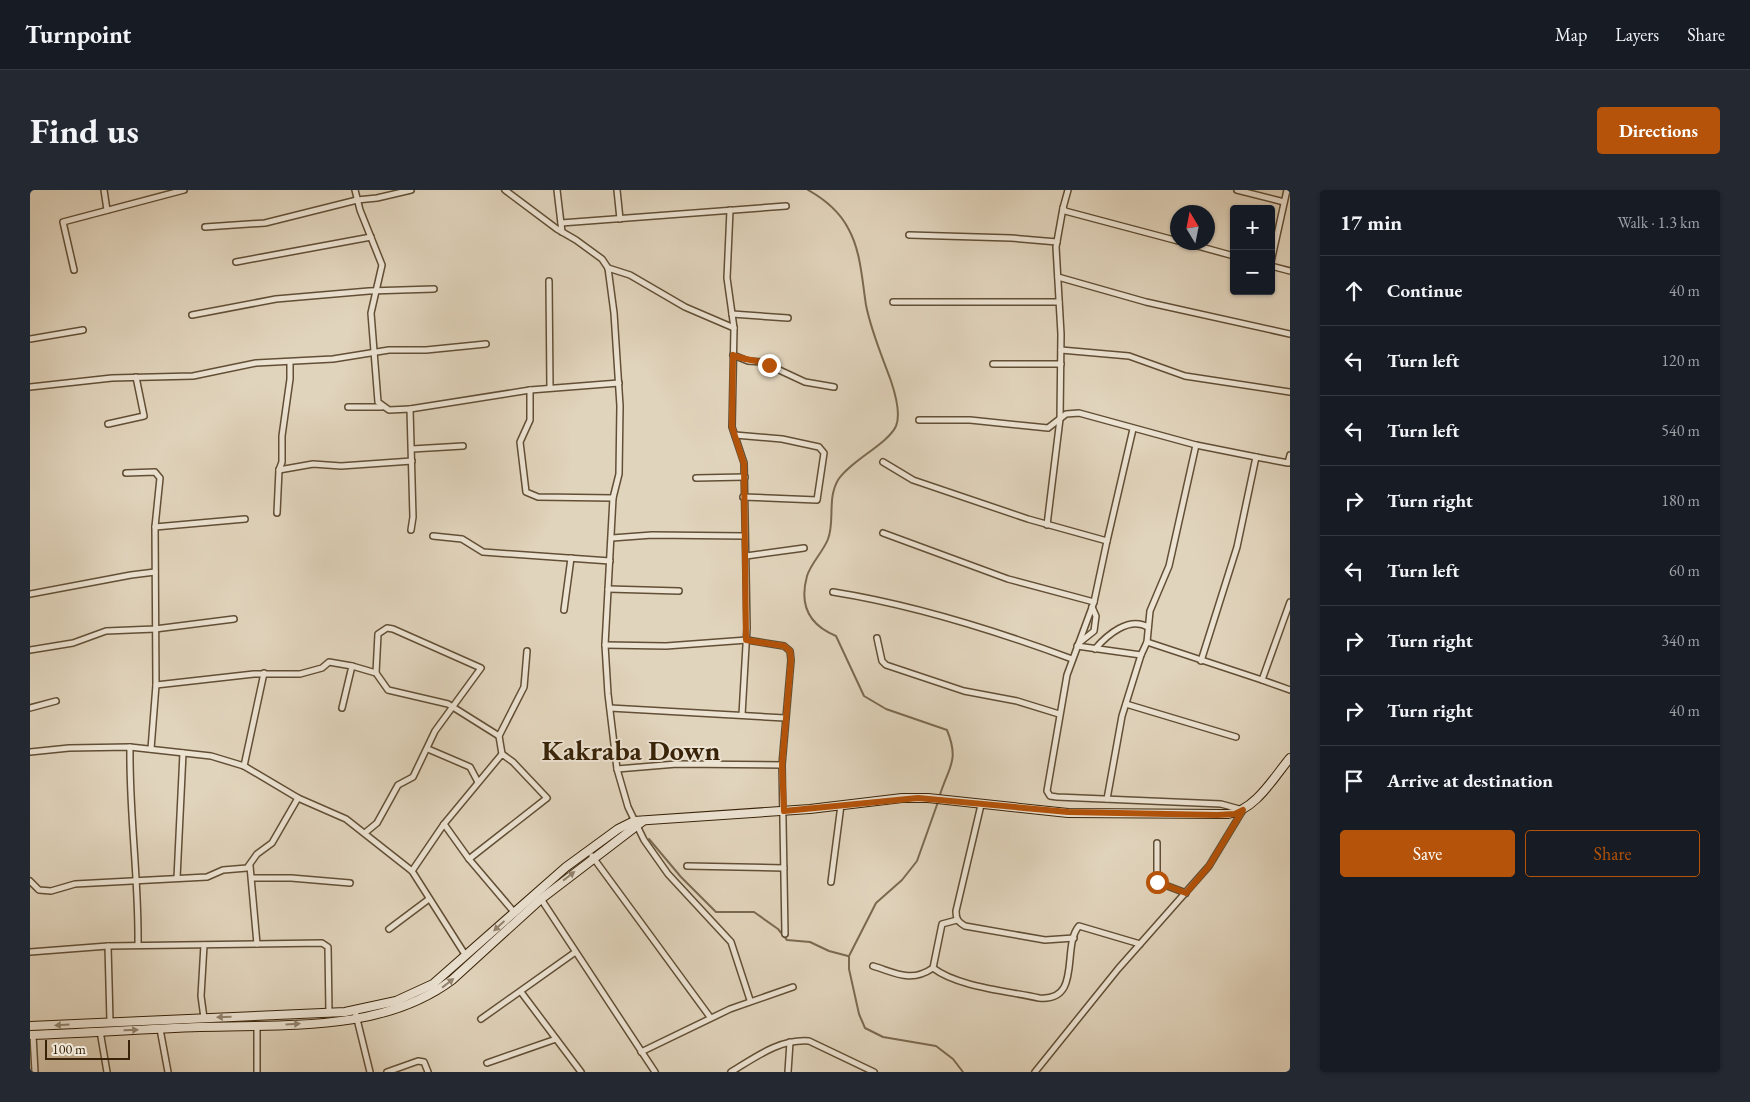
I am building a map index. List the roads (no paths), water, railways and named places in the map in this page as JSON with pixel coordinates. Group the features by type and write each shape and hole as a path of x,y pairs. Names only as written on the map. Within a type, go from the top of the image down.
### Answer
{"street":[{"path":"104,190 107,210"},
{"path":"74,270 63,222 184,190"},
{"path":"355,190 357,200 382,265 371,313 376,390 378,402 382,407"},
{"path":"205,227 266,223 357,200 377,198 411,190"},
{"path":"505,190 602,259 608,268 614,313 619,383 619,474 613,498 605,645 617,770 638,823 668,874 731,942 750,1000"},
{"path":"557,190 562,232"},
{"path":"617,190 620,219"},
{"path":"1047,524 1060,419 1061,350 1057,242 1068,190"},
{"path":"1237,190 1284,202"},
{"path":"1274,250 1287,190"},
{"path":"562,223 786,206"},
{"path":"1063,208 1065,211 1170,239"},
{"path":"730,210 727,278 734,328 732,427 742,453 746,556 746,640 742,715"},
{"path":"909,235 1011,238 1057,242"},
{"path":"236,262 371,237"},
{"path":"1213,250 1230,255"},
{"path":"1275,265 1290,270"},
{"path":"608,268 630,275 685,307 734,328"},
{"path":"1058,277 1146,302 1290,334"},
{"path":"549,281 550,388"},
{"path":"192,315 276,299 370,291 434,289"},
{"path":"893,302 1059,302"},
{"path":"732,314 788,318"},
{"path":"30,339 83,330"},
{"path":"30,387 136,376 193,376 256,363 333,360 374,352 486,344"},
{"path":"1061,350 1129,356 1185,376 1290,392"},
{"path":"733,355 748,362 762,362 805,382 834,388"},
{"path":"277,513 279,470 282,462 282,436 290,379 290,362"},
{"path":"993,364 1061,364"},
{"path":"108,424 144,416 136,376"},
{"path":"348,407 382,407 396,411 530,390 619,383"},
{"path":"530,390 530,420 520,442 526,492 538,497 613,498"},
{"path":"410,409 413,517 411,530"},
{"path":"920,420 970,420 1048,428 1072,412 1196,445 1256,457 1288,463 1290,455"},
{"path":"1133,428 1093,604 1072,659 1059,714 1047,791 1050,796 1057,797 1221,804 1243,810"},
{"path":"735,435 819,446 824,453 816,500 743,497"},
{"path":"1107,799 1126,704 1141,655 1147,642 1150,611 1169,566 1196,445"},
{"path":"412,449 463,446"},
{"path":"1201,661 1237,547 1256,457"},
{"path":"279,470 313,464 341,466 412,461"},
{"path":"883,462 914,480 1047,524 1107,541"},
{"path":"126,473 155,472 159,474 155,526 156,685 151,749"},
{"path":"696,478 744,477"},
{"path":"155,526 245,519"},
{"path":"883,533 1008,579 1093,604"},
{"path":"612,538 652,534 745,536"},
{"path":"434,536 462,539 483,552 610,561"},
{"path":"746,556 804,548"},
{"path":"564,610 571,558"},
{"path":"30,594 155,572"},
{"path":"608,589 679,591"},
{"path":"833,592 899,604 999,634 1072,659"},
{"path":"1262,680 1290,602"},
{"path":"1078,645 1094,631 1096,616 1093,604"},
{"path":"30,650 73,643 106,631 156,629 234,619"},
{"path":"1095,649 1106,637 1133,624 1142,624 1148,628"},
{"path":"366,832 377,823 398,785 413,777 428,749 434,731 452,707 481,671 481,666 387,628 378,634 376,674 384,687 388,690 452,707 499,736"},
{"path":"877,638 882,660 886,664 964,691 1017,701 1059,714"},
{"path":"605,645 666,646 746,640 784,646 790,651 791,660 782,765 785,934"},
{"path":"1147,642 1290,690"},
{"path":"1078,645 1141,655"},
{"path":"469,859 547,798 513,762 502,754 499,736 524,687 527,651"},
{"path":"156,685 264,674 300,674 322,668 329,662 352,666 376,674"},
{"path":"342,708 352,666"},
{"path":"244,766 264,674"},
{"path":"30,708 56,701"},
{"path":"1126,704 1236,737"},
{"path":"610,708 785,718"},
{"path":"130,747 130,817 136,879 138,945"},
{"path":"30,752 69,748 130,747 211,756 244,766 298,798 346,819 366,832 412,871 466,956"},
{"path":"428,749 470,767 478,782"},
{"path":"177,878 184,753"},
{"path":"412,871 444,824 502,754"},
{"path":"35,1072 31,1035 326,1022 402,1008 437,992 472,963 618,829 638,823 784,811 902,798 928,798 981,805 1110,814 1235,814 1243,810 1260,795 1290,758"},
{"path":"617,770 677,764 782,765"},
{"path":"256,944 250,866 257,854 272,842 298,798"},
{"path":"831,882 840,805"},
{"path":"981,805 956,911 957,920 965,926 1045,940 1074,938"},
{"path":"1035,1072 1140,944 1209,866 1243,810"},
{"path":"444,824 469,859 514,912"},
{"path":"1157,843 1155,878 1157,882 1186,893"},
{"path":"30,1026 110,1021 329,1013 356,1015 416,993 433,984 548,882 591,854"},
{"path":"591,854 710,1018"},
{"path":"30,881 40,890 51,892 75,884 207,876 223,870 250,866"},
{"path":"687,866 784,868"},
{"path":"252,878 291,878 350,883"},
{"path":"389,928 429,899"},
{"path":"541,899 574,953 655,1072"},
{"path":"873,966 910,977 920,976 933,968 942,924 957,920"},
{"path":"933,968 940,973 968,983 1050,998 1061,991 1067,979 1077,928 1084,926 1140,944"},
{"path":"30,952 138,945 326,944 328,948 329,1013"},
{"path":"204,945 201,1002 204,1018"},
{"path":"108,946 110,1021"},
{"path":"482,1019 574,953"},
{"path":"641,1052 750,1000 793,986"},
{"path":"522,992 581,1072"},
{"path":"356,1015 370,1072"},
{"path":"257,1026 257,1072"},
{"path":"160,1029 168,1072"},
{"path":"100,1031 107,1072"},
{"path":"487,1064 556,1039"},
{"path":"731,1072 768,1049 790,1042 809,1041 874,1072"},
{"path":"788,1072 790,1042"},
{"path":"388,1072 418,1061 424,1062 428,1072"}],"waterway":[{"path":"808,190 836,211 856,246 868,315 893,386 898,416 892,433 851,466 838,480 833,495 828,539 807,576 804,596 808,613 813,620 836,636 864,696 886,709 947,730 951,741 953,757 939,798"},
{"path":"938,802 917,861 902,880 876,903 849,956 849,969 859,1014 865,1028 883,1037 936,1046 953,1059 963,1072"},
{"path":"649,839 681,877 716,912 754,912 778,929 787,940 810,942 829,951 848,956"}],"district":[{"name":"Kakraba Down","path":"631,750"}]}
